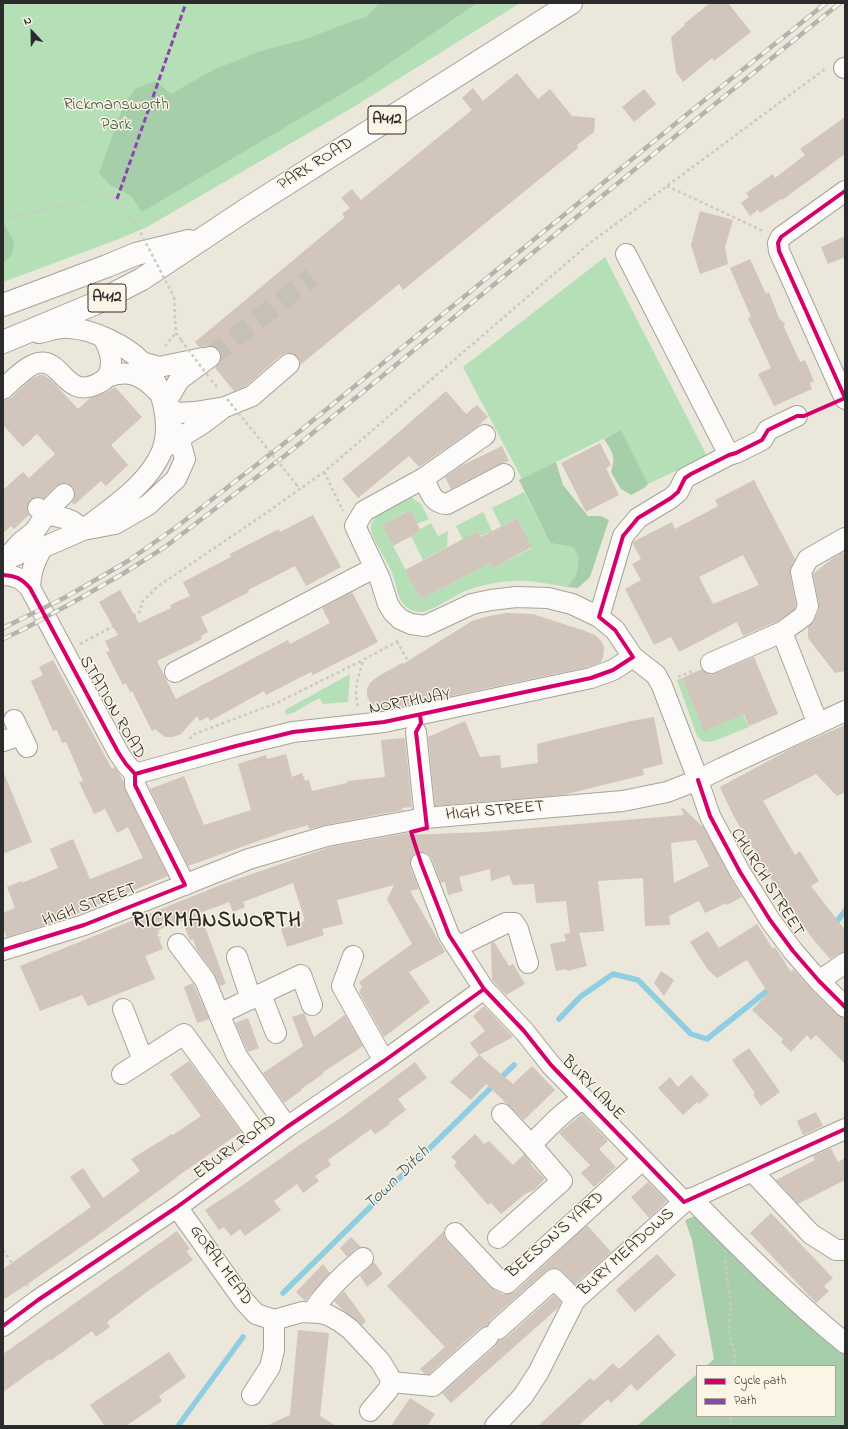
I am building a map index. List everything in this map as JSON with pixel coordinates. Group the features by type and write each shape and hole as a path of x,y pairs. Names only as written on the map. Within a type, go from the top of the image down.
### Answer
{"main road":[{"name":"PARK ROAD","path":"3,342 94,304 142,279 202,238 571,3"},
{"name":"PARK ROAD","path":"3,304 136,254 202,238"}],"street":[{"path":"845,191 781,237 778,242 779,251 845,399"},
{"path":"626,254 729,455"},
{"path":"3,342 60,328 68,328 92,332 129,350 149,371 162,400 170,444"},
{"path":"102,337 111,357 110,372 108,377"},
{"path":"142,362 159,367 210,357 179,380 162,400"},
{"path":"3,389 32,365 46,362 53,366 68,381 76,386 85,387 95,385 118,373 132,374 149,383 162,400 178,413 195,412 252,396 289,364"},
{"path":"30,588 33,566 42,548 76,524 138,485 170,444 202,424 226,403"},
{"path":"599,617 623,536 638,518 671,498 678,492 685,478 762,440 768,430 797,416"},
{"path":"485,435 424,478 364,511 355,526 380,579 388,604 400,619 412,624 425,626 472,604 516,597 548,598 572,604 599,617 615,630 633,657 656,675 662,686 698,780"},
{"path":"424,478 436,501 441,504 447,504 504,474"},
{"path":"4,566 21,542 34,532 42,511 52,506 64,494 76,524"},
{"path":"712,663 782,632 804,616 808,606 801,572 808,559 845,538"},
{"path":"4,566 29,549 42,548"},
{"path":"4,566 11,575 23,580 30,588"},
{"path":"175,672 374,568"},
{"name":"STATION ROAD","path":"30,588 118,752 135,774 135,786 185,885"},
{"path":"782,632 818,724"},
{"name":"NORTHWAY","path":"135,774 293,732 384,722 591,678 613,670 633,657"},
{"name":"HIGH STREET","path":"3,950 84,925 249,859 327,836 425,818 623,801 667,792 698,780 845,711"},
{"path":"416,732 425,818"},
{"name":"CHURCH STREET","path":"698,780 710,816 740,872 770,920 792,951 845,1007"},
{"name":"BURY LANE","path":"421,863 449,935 456,948 484,989 524,1031 551,1065 642,1160 729,1237 824,1326 845,1343"},
{"path":"456,948 506,924 514,923 518,929 528,963"},
{"path":"178,944 205,980 237,1056 287,1127"},
{"path":"353,956 342,986 384,1061"},
{"path":"237,957 256,997 276,1033"},
{"path":"819,981 845,963"},
{"path":"219,1014 301,975 312,1005"},
{"name":"EBURY ROAD","path":"3,1326 38,1300 177,1207 287,1127 384,1061 484,989"},
{"path":"123,1009 144,1060"},
{"path":"122,1074 184,1034 264,1144"},
{"path":"531,1145 558,1118 584,1099"},
{"path":"498,1238 562,1181 502,1114"},
{"path":"688,1200 845,1129"},
{"name":"BEESON'S YARD","path":"455,1233 498,1279 507,1283 642,1160"},
{"path":"752,1171 811,1234 836,1250 845,1250"},
{"name":"BURY MEADOWS","path":"495,1426 523,1396 538,1373 575,1300 688,1200"},
{"name":"GORAL MEAD","path":"177,1207 244,1301 256,1314 274,1320"},
{"path":"312,1312 333,1285 363,1258"},
{"path":"391,1382 433,1386 554,1278 575,1300"},
{"path":"252,1395 270,1367 274,1350 274,1320 302,1312 312,1312 328,1315 350,1329 380,1361 390,1376 391,1382 388,1390 370,1411"}],"path":[{"path":"78,645 140,612 142,602 157,587 300,490 324,472 590,243 667,186 839,68"},
{"path":"667,186 767,233 781,237"},
{"path":"3,219 111,194 117,199 125,212 135,222 174,297 176,333 208,376"},
{"path":"164,348 176,333"},
{"path":"226,403 300,490"},
{"path":"797,416 804,416 819,409"},
{"path":"324,472 348,520 355,526"},
{"path":"189,741 192,735 279,702 363,660 425,626"},
{"path":"397,641 415,674 418,703"},
{"path":"358,708 356,700 357,680 363,660"},
{"path":"662,686 672,680 712,663"},
{"path":"416,683 426,679"},
{"path":"3,1250 38,1300"},
{"path":"722,1255 726,1262 731,1306 728,1330 735,1354 734,1365"}],"green space":[{"name":"Rickmansworth Park","path":"3,3 520,3 355,106 147,227 119,239 3,282"},
{"path":"379,3 477,3 365,80 142,212 131,196 110,185 99,173 124,104 136,88 155,81 171,94 213,70 258,52 309,38 366,17"},
{"path":"3,222 14,241 12,255 3,263"},
{"path":"605,257 707,456 648,484 621,430 522,479 463,367"},
{"path":"621,430 648,484 631,495 621,489 611,472 613,455 604,439"},
{"path":"556,462 563,485 588,516 601,516 609,520 590,577 578,588 567,587 576,575 579,558 573,547 550,543 519,480"},
{"path":"524,492 550,543 573,547 579,558 576,575 567,587 528,581 504,582 488,584 465,591 435,608 423,612 412,611 403,604 399,597 390,568 371,529 375,517 380,512 399,500 411,497 421,504 429,519 417,524 409,510 382,525 421,599 490,563 493,568 532,548 517,518 501,526 492,508"},
{"path":"483,512 492,531 481,536 478,531 463,540 456,526"},
{"path":"431,523 438,536 448,531 447,547 423,560 411,536 421,531 420,529"},
{"path":"350,674 348,702 323,704 319,698 295,712 286,715 285,710"},
{"path":"682,678 704,730 743,714 749,727 711,742 702,741 697,736 677,680"},
{"path":"695,1216 735,1254 845,1351 845,1426 637,1426 696,1375 696,1417 836,1417 836,1365 707,1365 714,1359 692,1240 685,1220"}],"building":[{"path":"710,3 728,3 751,32 714,61 712,58 683,82 676,72 671,37 685,25 684,24"},
{"path":"517,73 538,99 550,89 572,116 595,118 594,132 577,145 578,148 403,290 399,284 300,365 300,361 297,356 292,353 286,353 281,355 246,386 234,391 215,368 221,361 219,350 214,346 199,347 195,342 345,217 342,214 350,208 341,198 352,189 361,200 472,110 462,98 473,88 483,101"},
{"path":"644,89 656,104 634,122 622,107"},
{"path":"845,117 845,154 782,200 781,199 760,213 758,210 750,216 741,203 749,197 746,193 773,174 775,178 805,155 800,149"},
{"path":"700,211 733,220 725,247 728,264 700,274 691,245"},
{"path":"845,236 845,257 828,264 821,247"},
{"path":"750,259 766,294 769,292 779,318 785,324 784,327 800,362 805,360 814,381 810,383 812,389 774,406 758,374 771,368 748,318 751,317 730,268"},
{"path":"44,375 51,380 78,409 90,398 105,393 115,387 142,417 111,445 128,465 106,486 101,481 74,505 72,502 75,497 75,491 72,486 67,483 61,483 44,498 35,497 30,500 27,506 29,515 14,529 11,526 3,533 3,490 23,472 29,478 55,454 37,434 23,447 3,425 3,401 11,398 31,379"},
{"path":"446,391 466,414 477,405 488,417 477,427 419,467 409,456 358,498 342,479"},
{"path":"600,443 611,465 606,468 619,495 586,512 561,463"},
{"path":"502,446 509,461 499,464 451,489 445,477 461,466"},
{"path":"754,480 795,559 791,567 790,574 796,605 795,609 776,622 743,636 737,622 679,652 671,637 654,645 625,589 641,580 632,564 641,559 633,542 672,522 675,529 718,506 715,500","holes":["743,555 759,585 713,604 699,577"]},
{"path":"410,510 421,531 393,546 382,525"},
{"path":"313,515 341,567 306,586 295,566 248,590 249,592 201,617 208,632 201,636 202,639 157,661 176,699 288,640 290,644 330,623 322,608 352,592 378,642 313,675 311,672 266,695 264,691 210,721 208,717 200,721 197,716 181,734 173,737 165,737 155,729 152,731 132,691 130,692 126,683 123,685 106,652 110,651 105,641 118,635 99,602 120,590 139,623 171,608 170,605 190,596 183,582 231,557 230,554 279,529 280,532"},
{"path":"517,518 532,547 493,568 490,563 421,599 405,570 478,531 481,537"},
{"path":"845,551 845,671 835,673 808,638 808,627 814,621 819,610 813,574 833,558"},
{"path":"506,613 533,614 595,635 602,642 604,648 603,658 600,663 588,667 389,709 379,709 370,702 367,696 367,689 370,683 377,677 402,663 403,664 472,621"},
{"path":"754,657 778,714 749,726 744,714 704,731 682,678 702,669 711,675"},
{"path":"53,660 112,769 114,767 124,782 125,790 168,876 62,920 7,937 3,928 3,913 15,908 7,887 22,881 22,883 58,868 50,849 73,839 90,879 143,858 128,827 117,833 105,809 94,814 79,782 83,781 66,742 62,743 57,730 53,731 31,681 43,675 39,667"},
{"path":"654,717 663,764 643,769 644,775 563,795 435,806 428,737 465,721 480,757 500,755 501,768 538,763 537,744 631,721"},
{"path":"845,725 845,792 837,796 816,774 763,801 795,855 800,851 819,881 811,886 845,930 845,952 830,959 813,939 780,894 733,815 720,787 796,746"},
{"path":"405,738 412,807 309,829 308,825 289,830 188,866 150,789 184,776 204,825 251,810 238,764 266,755 267,759 286,754 292,777 302,773 305,781 309,780 312,791 347,783 347,781 385,777 381,740"},
{"path":"3,771 32,842 3,854"},
{"path":"683,808 704,828 742,897 727,905 726,903 705,913 699,901 669,916 670,925 645,926 643,878 598,881 604,931 579,933 587,966 567,971 566,969 556,971 550,944 566,941 564,934 570,933 566,901 536,903 534,884 513,885 509,875 491,881 490,869 459,877 463,891 448,895 445,882 441,883 432,859 428,854 417,852 412,856 410,867 419,889 410,891 445,952 409,972 430,1002 384,1037 359,992 362,987 359,982 412,944 387,899 394,885 337,900 343,924 322,929 324,935 287,947 281,929 305,921 293,883 243,902 245,907 233,912 229,902 200,913 226,984 220,986 214,973 197,950 193,939 190,940 182,921 156,931 163,949 145,956 155,979 88,1006 82,995 40,1011 20,966 223,884 330,847 408,833 409,835 485,832 684,815 681,809","holes":["696,840 709,866 674,883 671,843"]},
{"path":"757,924 773,949 775,947 791,972 793,969 837,1015 845,1018 845,1064 816,1035 811,1040 807,1035 791,1052 781,1042 783,1039 752,1010 768,993 747,960 717,978 708,970 690,942 708,931 719,948"},
{"path":"494,942 509,966 513,964 525,984 506,995 492,980 491,943"},
{"path":"661,971 674,980 664,996 654,983"},
{"path":"193,983 209,1019 197,1023 184,987"},
{"path":"484,1006 513,1037 479,1055 470,1043 485,1031 473,1016"},
{"path":"304,1013 314,1037 345,1015 363,1046 322,1073 323,1074 284,1103 263,1073 303,1046 292,1017"},
{"path":"248,1018 259,1048 248,1052 235,1023"},
{"path":"749,1048 780,1092 761,1106 753,1095 755,1093 732,1060"},
{"path":"479,1055 513,1084 532,1066 555,1090 524,1120 486,1084 471,1100 450,1082"},
{"path":"189,1061 241,1132 175,1178 94,1238 3,1300 3,1269 91,1207 70,1177 83,1168 103,1198 140,1171 131,1159 172,1134 173,1135 201,1116 170,1074"},
{"path":"415,1062 427,1078 398,1099 406,1110 389,1123 390,1124 375,1134 371,1129 328,1160 331,1165 315,1176 319,1181 303,1193 297,1184 274,1201 281,1210 245,1236 240,1229 231,1236 224,1227 219,1230 205,1210 339,1119"},
{"path":"691,1075 709,1095 699,1104 697,1102 683,1115 658,1088 670,1077 678,1087"},
{"path":"816,1112 823,1126 803,1135 797,1121"},
{"path":"582,1114 608,1141 599,1149 616,1167 594,1187 581,1173 590,1165 559,1133"},
{"path":"475,1134 484,1144 489,1141 513,1165 524,1154 532,1166 545,1179 534,1190 525,1194 501,1214 491,1203 488,1205 454,1166 457,1162 451,1157"},
{"path":"831,1148 838,1162 845,1158 845,1180 798,1204 776,1180 815,1160 813,1156"},
{"path":"648,1182 667,1201 649,1218 631,1197"},
{"path":"771,1213 833,1278 824,1286 829,1291 816,1303 750,1233"},
{"path":"587,1225 611,1252 575,1284 558,1268 547,1270 490,1320 487,1326 480,1328 429,1374 425,1374 420,1369 445,1347 387,1286 444,1231 444,1236 447,1241 490,1287 502,1294 508,1294 515,1292"},
{"path":"177,1231 190,1249 186,1251 193,1260 107,1322 110,1327 96,1337 92,1331 50,1361 49,1359 3,1392 3,1354"},
{"path":"351,1237 361,1247 356,1249 347,1257 340,1248"},
{"path":"657,1254 676,1275 635,1312 616,1290"},
{"path":"374,1262 383,1274 367,1287 360,1276"},
{"path":"323,1264 330,1273 305,1301 296,1292"},
{"path":"344,1291 366,1321 362,1325 334,1301"},
{"path":"554,1295 561,1302 559,1307 451,1403 442,1393 496,1346 499,1340 506,1338"},
{"path":"298,1330 329,1333 320,1416 336,1426 266,1426 290,1415"},
{"path":"658,1334 676,1355 637,1391 631,1384 611,1403 608,1399 578,1426 538,1426 590,1378 594,1381 613,1363 619,1369"},
{"path":"169,1352 186,1377 159,1396 162,1401 126,1426 105,1426 90,1405"},
{"path":"410,1398 435,1414 427,1426 391,1426"}],"waterway":[{"name":"Town Ditch","path":"834,925 845,911"},
{"name":"Town Ditch","path":"559,1019 580,997 613,974 638,980 691,1034 707,1039 772,987"},
{"name":"Town Ditch","path":"283,1293 514,1065"},
{"name":"Town Ditch","path":"178,1426 243,1337"}],"tunnel":[{"path":"210,357 312,277"}],"railway":[{"path":"3,628 66,597 128,561 179,525 300,431 691,111 826,3"},
{"path":"3,639 70,604 124,573 165,547 287,454 840,3"}],"marked path":[{"path":"117,199 186,3"}],"cycle path":[{"path":"135,774 293,732 384,722 591,678 613,670 633,657 615,630 599,617 623,536 638,518 671,498 678,492 685,478 691,474 762,440 768,430 797,416 804,416 845,398 779,251 778,243 781,237 845,191"},
{"path":"3,575 18,578 30,588 118,752 135,774"},
{"path":"420,715 421,723 416,732 427,828 411,832 421,863 449,935 484,989 524,1031 551,1065 684,1202 845,1129"},
{"path":"3,950 84,925 185,885 135,785 135,774"},
{"path":"698,780 710,816 740,872 770,920 793,951 819,981 845,1007"},
{"path":"3,1326 38,1300 177,1207 287,1127 384,1061 484,989"}],"district":[{"name":"RICKMANSWORTH","path":"217,923"}]}
